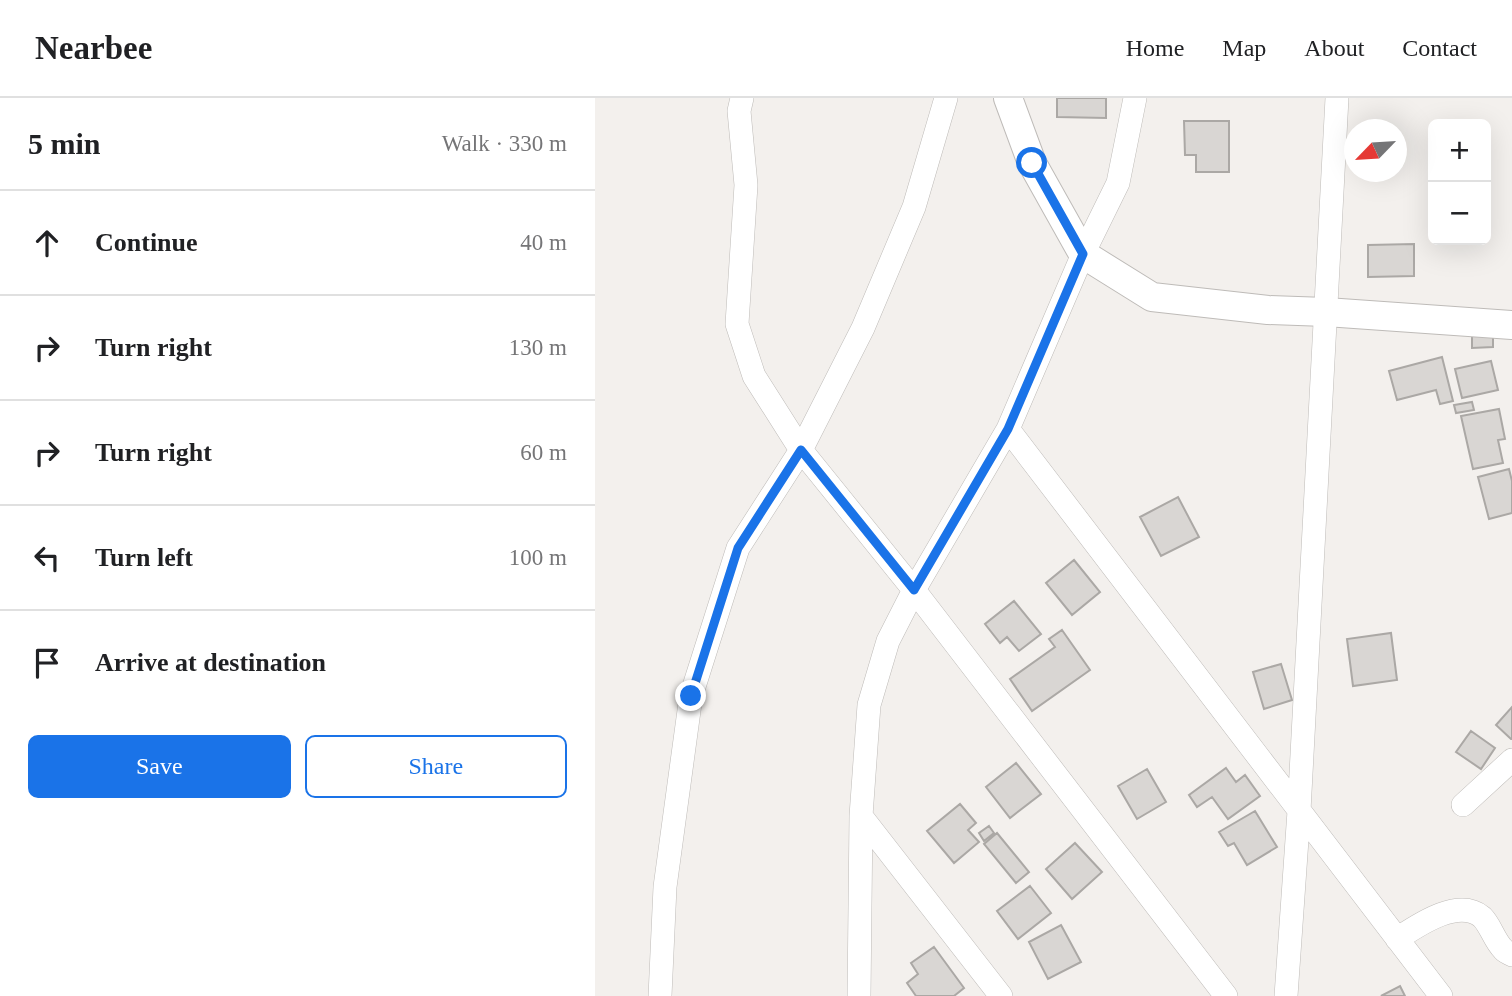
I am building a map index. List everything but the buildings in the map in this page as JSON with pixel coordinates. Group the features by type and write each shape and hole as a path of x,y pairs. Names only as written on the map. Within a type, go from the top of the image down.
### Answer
{"main road":[{"path":"1008,98 1032,163 1083,254 1152,297 1268,310 1512,326"}],"street":[{"path":"742,98 739,111 746,185 737,324 754,376 801,450 914,590 1226,996"},
{"path":"660,996 665,887 691,696 738,548 801,450 863,328 909,219 946,98"},
{"path":"859,996 861,816 869,705 888,641 914,590 1008,429 1083,254 1118,183 1135,98"},
{"path":"1286,996 1299,811 1338,98"},
{"path":"1008,429 1441,996"},
{"path":"1463,805 1512,760"},
{"path":"861,816 1000,996"},
{"path":"1398,939 1428,919 1466,911 1481,916 1502,948 1512,955"}],"route":[{"path":"691,696 738,548 801,450 914,590 1008,429 1083,254 1032,163"}]}
